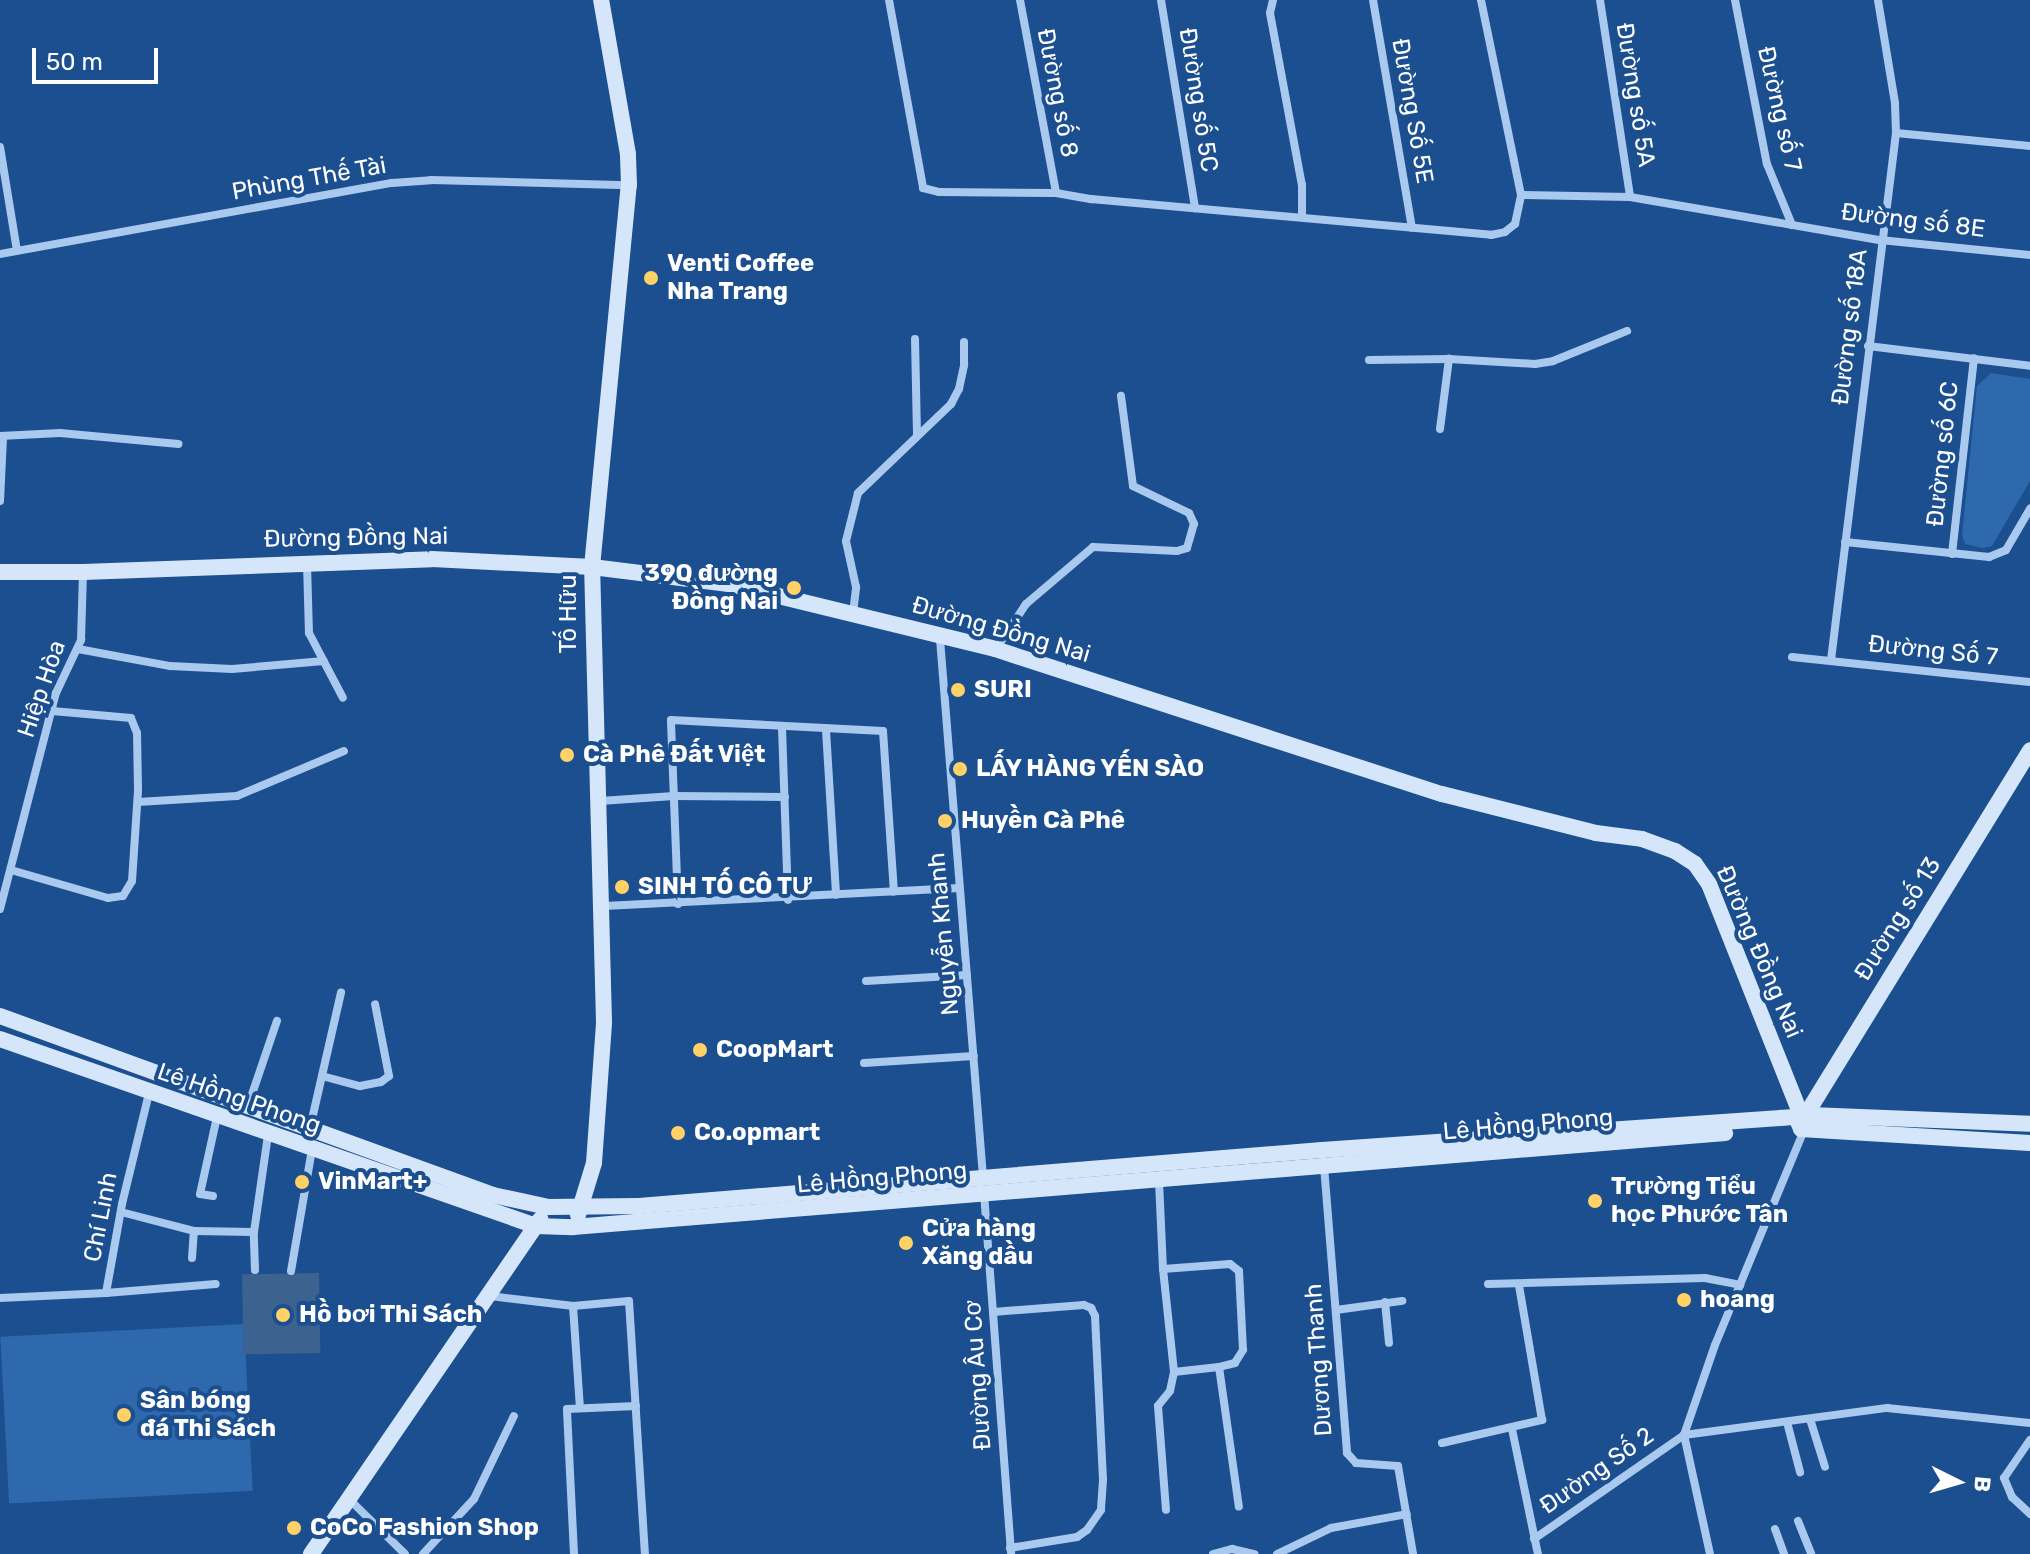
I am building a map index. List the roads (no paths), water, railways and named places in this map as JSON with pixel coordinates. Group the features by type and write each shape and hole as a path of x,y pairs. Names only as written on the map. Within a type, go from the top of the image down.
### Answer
{"main road":[{"name":"Tố Hữu","path":"573,1227 594,1163 600,1105 604,906 592,567 629,185 628,154 601,0"},
{"name":"Đường Đồng Nai","path":"0,572 83,572 432,559 592,567 729,584 853,613 940,639 995,649 1442,794 1596,833 1642,839 1675,851 1695,864 1709,884 1804,1120"},
{"name":"Đường số 13","path":"1804,1120 2030,750"},
{"name":"Lê Hồng Phong","path":"0,1016 493,1195 548,1207 639,1206 984,1185 1804,1120 2030,1124"},
{"name":"Lê Hồng Phong","path":"0,1039 536,1226 573,1227 984,1185 1159,1181 1323,1158"},
{"name":"Lê Hồng Phong","path":"1804,1120 2030,1143"},
{"path":"311,1554 548,1207"}],"street":[{"path":"889,0 923,188 939,192 1056,193 1491,235 1505,232 1515,224 1521,195 1481,0"},
{"name":"Đường số 8","path":"1020,0 1056,193"},
{"name":"Đường số 5C","path":"1161,0 1195,208"},
{"path":"1273,0 1270,13 1302,185 1302,216"},
{"name":"Đường Số 5E","path":"1373,0 1412,228"},
{"name":"Đường số 5A","path":"1600,0 1630,197"},
{"name":"Đường số 7","path":"1735,0 1767,164 1792,225"},
{"name":"Đường số 18A","path":"1831,660 1880,240 1896,133 1895,103 1878,0"},
{"path":"1896,133 2030,146"},
{"path":"0,147 17,251"},
{"name":"Phùng Thế Tài","path":"0,254 98,239 355,188 405,182 629,185"},
{"name":"Đường số 8E","path":"1521,195 1630,197 1880,240 2030,255"},
{"path":"1369,360 1449,359 1517,364 1553,361 1627,331"},
{"path":"915,339 917,435"},
{"path":"853,613 856,587 846,541 858,493 951,404 959,389 964,342"},
{"path":"1868,346 2030,366"},
{"name":"Đường số 6C","path":"1952,554 1974,358"},
{"path":"1440,429 1449,359"},
{"path":"995,649 1026,604 1093,547 1177,551 1187,548 1194,524 1189,513 1133,486 1121,396"},
{"path":"0,501 1,436 60,433 178,444"},
{"path":"1845,542 1998,556 2006,550 2030,509"},
{"path":"307,562 309,633 343,698"},
{"name":"Hiệp Hòa","path":"0,909 60,683 78,649 83,622 83,572"},
{"name":"Nguyễn Khanh","path":"940,639 984,1185"},
{"path":"78,649 170,666 232,669 324,661"},
{"name":"Đường Số 7","path":"1792,657 2030,682"},
{"path":"11,870 99,896 123,896 132,881 138,802 137,733 131,718 52,711"},
{"path":"678,904 671,720 883,731 894,892"},
{"path":"782,728 788,900"},
{"path":"826,730 836,895"},
{"path":"138,802 237,796 344,751"},
{"path":"600,801 674,796 785,797"},
{"path":"604,906 788,900 960,888"},
{"path":"866,981 967,975"},
{"path":"310,1129 341,993"},
{"path":"322,1076 360,1086 381,1082 389,1076 375,1004"},
{"path":"248,1107 277,1021"},
{"path":"864,1063 974,1056"},
{"name":"Chí Linh","path":"0,1298 106,1293 149,1093"},
{"path":"213,1196 200,1194 217,1117"},
{"path":"1710,1554 1684,1435 1804,1120"},
{"path":"255,1270 254,1232 268,1135"},
{"path":"291,1271 312,1150"},
{"name":"Dương Thanh","path":"1323,1158 1347,1453 1356,1463 1398,1466 1413,1554"},
{"path":"1159,1181 1163,1269 1174,1372 1170,1391 1158,1406 1166,1510"},
{"name":"Đường Âu Cơ","path":"984,1185 1011,1551"},
{"path":"121,1212 194,1231 254,1232"},
{"path":"192,1258 194,1231"},
{"path":"1163,1269 1230,1264 1239,1271 1243,1350 1235,1363 1174,1372"},
{"path":"1488,1284 1689,1278 1740,1285"},
{"path":"106,1293 216,1284"},
{"path":"1442,1443 1542,1420 1519,1285"},
{"path":"489,1295 573,1306 629,1301 645,1554"},
{"path":"1336,1310 1402,1301"},
{"path":"1385,1302 1389,1343"},
{"path":"993,1312 1084,1305 1091,1308 1095,1316 1103,1480 1101,1510 1087,1530 1077,1537 1011,1551"},
{"path":"573,1306 580,1408"},
{"path":"1219,1367 1239,1507"},
{"path":"574,1554 567,1409 636,1406"},
{"path":"1684,1435 1887,1408 2030,1423"},
{"path":"423,1554 474,1499 514,1416"},
{"path":"1810,1419 1825,1467"},
{"path":"1787,1422 1800,1472"},
{"path":"1512,1429 1538,1554"},
{"name":"Đường Số 2","path":"1534,1539 1684,1435"},
{"path":"2030,1440 2004,1478 2012,1497 2030,1514"},
{"path":"350,1500 405,1554"},
{"path":"1277,1554 1331,1528 1407,1514"},
{"path":"1798,1521 1811,1554"},
{"path":"1775,1529 1784,1554"},
{"path":"1213,1554 1232,1549 1254,1554"}],"place":[{"name":"Venti Coffee Nha Trang","path":"651,278"},
{"name":"39Q đường Đồng Nai","path":"794,588"},
{"name":"SURI","path":"958,690"},
{"name":"Cà Phê Đất Việt","path":"567,755"},
{"name":"LẤY HÀNG YẾN SÀO","path":"960,769"},
{"name":"Huyền Cà Phê","path":"945,821"},
{"name":"SINH TỐ CÔ TƯ","path":"622,887"},
{"name":"CoopMart","path":"700,1050"},
{"name":"Co.opmart","path":"678,1133"},
{"name":"VinMart+","path":"302,1182"},
{"name":"Trường Tiểu học Phước Tân","path":"1595,1201"},
{"name":"Cửa hàng Xăng dầu","path":"906,1243"},
{"name":"hoang","path":"1684,1300"},
{"name":"Hồ bơi Thi Sách","path":"283,1315"},
{"name":"Sân bóng đá Thi Sách","path":"124,1415"},
{"name":"CoCo Fashion Shop","path":"294,1528"}]}
